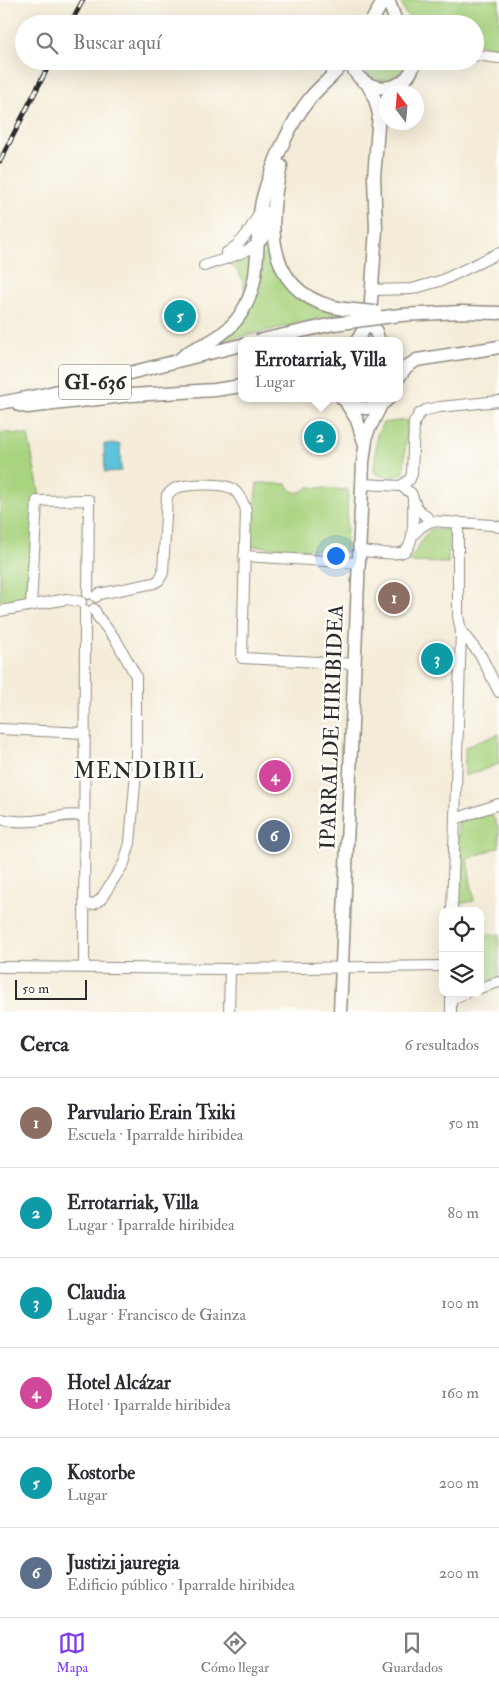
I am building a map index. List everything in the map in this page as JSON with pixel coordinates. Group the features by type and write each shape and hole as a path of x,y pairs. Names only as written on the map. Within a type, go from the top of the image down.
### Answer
{"main road":[{"path":"375,15 384,0"},
{"path":"388,0 394,15"},
{"path":"179,360 188,351 222,334 241,315 248,303 255,280 261,207 268,180 310,98 338,70"},
{"path":"354,70 375,99 379,114 374,178 376,229 370,315 359,337"},
{"path":"397,85 406,79 411,70"},
{"path":"323,86 342,80 365,83 379,88"},
{"path":"281,154 281,165 273,207 275,248 280,265 295,287 310,299 331,307 400,315"},
{"path":"275,337 334,324 400,315 461,312 499,313"},
{"path":"370,315 378,337"},
{"name":"GI-636","path":"5,402 42,395 238,346"},
{"path":"403,371 417,360 499,347"},
{"path":"5,402 27,407 132,395 215,390 238,386"},
{"name":"IPARRALDE HIRIBIDEA","path":"345,402 357,420 365,443"},
{"path":"348,402 357,408 373,408 385,402"},
{"name":"IPARRALDE HIRIBIDEA","path":"340,1012 365,443 371,423 385,402"}],"street":[{"path":"484,56 499,58"},
{"path":"261,207 247,235 234,248 204,266 258,244 267,231 271,188 281,154"},
{"path":"372,290 412,289 443,280 499,253"},
{"path":"401,486 410,479 412,474 414,423 419,414 426,410 440,407 499,401"},
{"path":"362,484 401,486 411,493 418,508 431,521"},
{"path":"84,967 87,607 82,597 154,583 159,580 163,572 165,504 167,495 174,488 184,486 219,485 233,488 241,498 246,510 242,658 355,664"},
{"path":"244,556 359,557 403,552 408,548 412,536 413,498"},
{"path":"31,605 37,501 89,500 92,596 97,605 87,607"},
{"path":"412,536 431,521 499,527"},
{"path":"452,907 462,631 458,616 458,522"},
{"path":"0,611 67,599 87,607 98,617 116,640 136,676 136,772 130,843 124,863 101,899 94,904 84,905"},
{"path":"462,631 481,656 499,692"},
{"path":"0,728 85,733"},
{"path":"455,819 499,804"},
{"path":"0,818 9,821 33,822 64,815 84,816"},
{"path":"0,967 342,968 439,966"},
{"path":"229,1012 230,968"},
{"path":"484,987 499,982"},
{"path":"451,997 451,1012"}],"green space":[{"path":"400,0 499,0 499,47 484,45 484,15 407,15"},
{"path":"364,70 402,70 391,79 383,80 369,75"},
{"path":"269,233 269,248 278,274 299,298 322,310 341,314 218,342 236,326 261,245"},
{"path":"254,250 245,300 242,278 227,262"},
{"path":"407,420 404,473 389,477 377,474 374,472 377,434 383,423"},
{"path":"0,432 28,435 40,496 29,599 0,604"},
{"path":"257,483 287,484 294,492 303,491 309,487 348,490 346,552 251,546"},
{"path":"432,529 450,530 448,563 407,562 427,533"},
{"path":"499,734 499,764 465,776 465,747"},
{"path":"484,814 492,815 499,829 499,847 467,859 474,901 456,904 458,822"},
{"path":"499,934 499,977 484,983 484,952 484,936"}],"water":[{"path":"104,444 120,444 121,471 105,472"}],"railway":[{"path":"75,15 83,0"},
{"path":"0,161 46,70"}],"place":[{"name":"Kostorbe","path":"180,316"},
{"name":"Errotarriak, Villa","path":"320,437"},
{"name":"Parvulario Erain Txiki","path":"394,598"},
{"name":"Claudia","path":"437,659"},
{"name":"Hotel Alcázar","path":"275,776"},
{"name":"Justizi jauregia","path":"274,836"}],"district":[{"name":"MENDIBIL","path":"139,771"}]}
